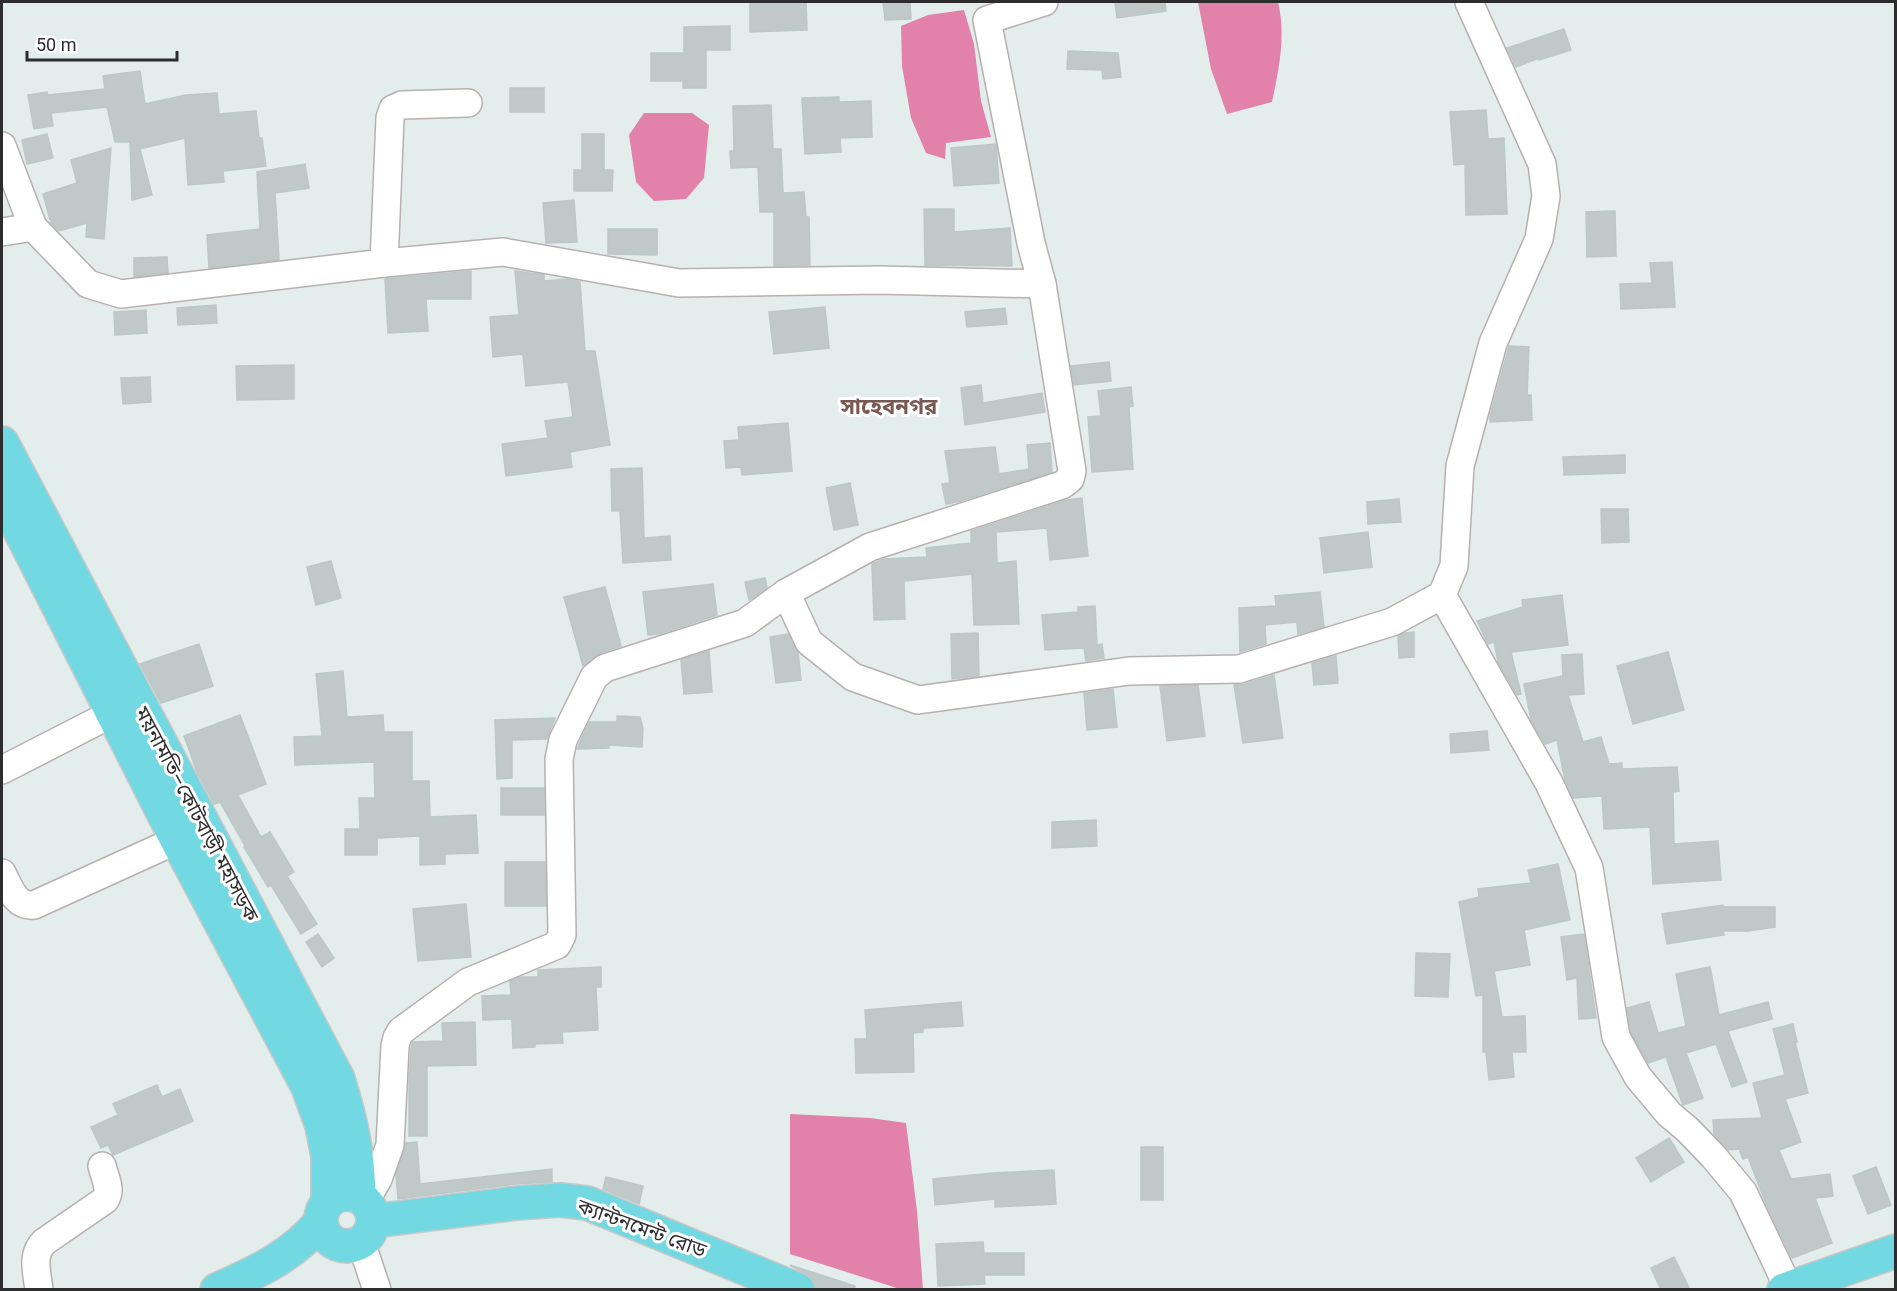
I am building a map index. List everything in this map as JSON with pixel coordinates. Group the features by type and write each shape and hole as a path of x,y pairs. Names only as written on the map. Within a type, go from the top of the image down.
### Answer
{"main road":[{"name":"ময়নামতি–কোটবাড়ী মহাসড়ক","path":"2,443 9,497 112,713 308,1088 322,1126 328,1156 349,1218"},
{"name":"ময়নামতি–কোটবাড়ী মহাসড়ক","path":"9,497 338,1079 352,1127 358,1165 349,1218"},
{"name":"ক্যান্টনমেন্ট রোড","path":"349,1218 560,1200 587,1203 798,1290"},
{"path":"217,1290 257,1272 298,1246 311,1234 349,1218"},
{"path":"244,1290 280,1273 349,1218"},
{"path":"1786,1288 1896,1251"}],"street":[{"path":"377,1290 349,1218 378,1179 390,1145 397,1038 401,1031 468,982 557,945 562,935 559,759 563,740 594,677 605,668 745,623 786,593 870,547 1062,484 1070,479 1072,471 1042,284 1031,243 985,11 1044,2"},
{"path":"786,593 809,642 853,677 918,700 1129,670 1239,669 1392,622 1442,596 1454,566 1460,466 1493,343 1539,239 1546,196 1542,164 1470,2"},
{"path":"384,263 390,118 393,109 402,105 468,104"},
{"path":"2,146 33,227 88,284 121,294 384,263 503,252 679,283 880,280 1042,284"},
{"path":"2,232 33,227"},
{"path":"1442,596 1549,783 1589,868 1616,1037 1638,1077 1670,1114 1713,1156 1743,1192 1786,1288"},
{"path":"2,770 112,713"},
{"path":"2,873 18,901 25,906 34,905 177,840"},
{"path":"39,1290 35,1258 38,1248 109,1195 102,1166"}],"shaded area":[{"path":"1198,2 1278,2 1281,39 1272,102 1227,114 1211,69"},
{"path":"964,10 974,44 981,101 991,137 946,143 945,159 926,153 911,118 902,66 901,26 928,15"},
{"path":"644,113 692,113 709,125 704,178 686,199 654,201 636,182 629,135"},
{"path":"790,1114 870,1118 906,1123 917,1211 923,1289 900,1289 790,1254"}],"building":[{"path":"750,2 806,2 807,30 750,32"},
{"path":"883,2 910,2 911,19 885,20"},
{"path":"1115,2 1165,2 1166,11 1117,18"},
{"path":"730,26 730,50 706,50 706,88 683,88 683,81 651,81 651,53 684,53 684,27"},
{"path":"1564,29 1571,50 1539,60 1539,58 1516,67 1507,48"},
{"path":"1068,51 1118,53 1121,77 1103,79 1102,70 1067,69"},
{"path":"140,71 145,104 186,95 217,93 219,114 256,111 259,138 262,138 266,166 223,171 224,182 188,185 185,138 140,149 152,195 132,200 130,142 115,142 107,107 51,113 53,126 34,129 28,95 105,89 103,76"},
{"path":"510,88 544,88 544,112 510,112"},
{"path":"839,97 839,102 871,101 872,137 840,138 841,152 805,154 802,98"},
{"path":"771,105 773,149 781,149 783,193 804,192 806,217 809,217 810,265 774,266 774,212 760,212 758,167 731,168 730,151 734,151 733,106"},
{"path":"1486,110 1488,139 1504,138 1507,214 1466,215 1465,164 1454,165 1450,112"},
{"path":"47,134 53,158 27,164 22,140"},
{"path":"582,134 604,134 604,170 613,170 612,191 574,191 574,170 582,170"},
{"path":"996,144 999,183 954,186 951,148"},
{"path":"111,148 104,239 86,237 87,223 59,231 51,223 43,194 77,183 71,160"},
{"path":"305,164 309,188 275,193 279,260 209,268 207,235 260,229 257,172"},
{"path":"574,200 577,242 546,243 543,203"},
{"path":"924,209 954,209 954,232 1010,228 1012,266 925,265"},
{"path":"1615,211 1616,256 1587,257 1586,212"},
{"path":"608,229 657,229 657,255 608,254"},
{"path":"167,257 168,273 134,277 134,258"},
{"path":"1672,262 1675,307 1621,309 1620,284 1652,283 1650,263"},
{"path":"471,271 471,299 426,299 428,331 388,333 385,279"},
{"path":"515,271 544,275 544,281 568,279 580,282 585,351 595,351 610,445 570,452 572,467 506,476 502,444 548,438 545,421 573,417 568,382 526,386 523,354 493,357 490,317 519,315"},
{"path":"216,305 217,323 178,325 177,308"},
{"path":"825,307 829,348 774,354 769,312"},
{"path":"1005,308 1007,324 967,327 965,312"},
{"path":"146,310 147,333 115,335 114,312"},
{"path":"1509,346 1529,347 1527,395 1531,395 1532,420 1490,422 1490,416"},
{"path":"1109,362 1111,381 1074,385 1071,366"},
{"path":"294,365 294,399 237,400 236,366"},
{"path":"150,377 151,402 123,404 121,378"},
{"path":"981,385 983,403 1042,393 1045,412 965,425 961,388"},
{"path":"1131,387 1133,406 1129,407 1133,469 1092,472 1088,417 1101,416 1098,391"},
{"path":"788,423 792,471 742,475 741,467 726,468 724,441 739,440 738,427"},
{"path":"1050,443 1052,472 946,504 942,484 950,483 945,451 995,447 999,474 1029,469 1027,445"},
{"path":"1625,455 1625,473 1564,475 1563,457"},
{"path":"642,468 644,538 670,536 671,560 623,563 620,511 612,511 611,469"},
{"path":"850,483 858,525 834,530 826,488"},
{"path":"1082,498 1088,556 1050,560 1047,528 996,532 997,563 1016,561 1019,624 974,625 972,574 904,581 905,619 874,620 872,564 884,559 927,557 926,548 971,543 971,531 1067,500"},
{"path":"1399,499 1401,522 1368,524 1367,502"},
{"path":"1601,509 1628,509 1629,542 1602,543"},
{"path":"1368,532 1372,567 1324,573 1320,538"},
{"path":"331,561 341,598 316,605 307,567"},
{"path":"765,578 767,588 749,600 745,582"},
{"path":"713,584 717,615 659,634 648,635 643,592"},
{"path":"605,587 621,646 600,653 583,666 564,597"},
{"path":"1320,592 1324,627 1298,634 1297,622 1265,625 1266,644 1240,652 1239,608 1276,606 1275,596"},
{"path":"1562,595 1568,645 1511,652 1521,694 1517,695 1498,662 1494,642 1488,644 1477,621 1523,607 1522,600"},
{"path":"1095,606 1097,645 1102,644 1104,658 1086,661 1084,648 1045,650 1042,615 1078,612 1078,607"},
{"path":"1414,632 1414,657 1399,658 1398,636"},
{"path":"978,633 979,676 952,679 951,634"},
{"path":"788,634 798,652 801,680 776,683 770,637"},
{"path":"199,644 213,686 161,703 140,664"},
{"path":"709,651 712,692 684,694 681,660"},
{"path":"1668,652 1684,710 1633,724 1617,666"},
{"path":"1582,654 1584,694 1568,695 1583,742 1601,737 1609,764 1622,763 1622,769 1677,767 1679,791 1673,792 1674,844 1718,841 1721,880 1653,884 1650,827 1604,829 1602,796 1573,798 1565,780 1557,740 1545,744 1531,720 1524,684 1563,676 1562,655"},
{"path":"1336,656 1338,683 1314,685 1312,663"},
{"path":"343,671 347,717 383,715 384,732 412,732 412,781 429,781 430,817 476,815 478,853 445,854 445,864 420,865 420,836 377,838 377,855 345,855 345,829 360,829 359,798 375,798 374,762 295,765 294,737 322,736 316,674"},
{"path":"1274,675 1283,738 1243,743 1234,685"},
{"path":"1198,685 1205,736 1167,741 1160,686"},
{"path":"1113,689 1117,727 1087,730 1084,693"},
{"path":"240,715 266,784 238,795 261,837 270,832 294,872 287,876 317,924 301,934 271,885 268,887 220,802 214,804 197,772 184,736"},
{"path":"617,716 640,717 643,728 642,747 609,745 609,748 577,749 589,722 617,722"},
{"path":"555,718 547,739 512,740 512,778 497,779 495,720"},
{"path":"1487,731 1489,750 1451,753 1450,734"},
{"path":"501,788 544,788 544,815 501,815"},
{"path":"1096,820 1097,846 1052,848 1052,822"},
{"path":"505,862 545,862 546,906 505,906"},
{"path":"1558,864 1570,920 1524,930 1530,965 1494,971 1502,1017 1525,1016 1526,1052 1512,1052 1514,1077 1489,1080 1486,1052 1483,1052 1483,995 1476,996 1459,902 1479,897 1478,889 1531,883 1528,870"},
{"path":"466,904 471,957 418,961 413,909"},
{"path":"1723,905 1723,907 1775,907 1775,927 1748,931 1723,931 1724,935 1667,944 1662,914"},
{"path":"318,934 334,958 322,967 306,942"},
{"path":"1584,934 1596,1018 1579,1019 1577,978 1567,980 1561,937"},
{"path":"1416,953 1450,954 1448,997 1415,996"},
{"path":"601,967 601,987 596,987 598,1030 562,1032 563,1043 513,1048 512,1019 483,1020 482,996 511,995 510,981 520,977 538,977 538,970"},
{"path":"1710,967 1719,1015 1768,1002 1772,1019 1728,1031 1747,1082 1732,1087 1716,1044 1686,1053 1703,1098 1683,1105 1666,1057 1648,1063 1631,1032 1627,1008 1649,1002 1658,1033 1686,1026 1676,974"},
{"path":"961,1002 963,1026 923,1028 923,1032 913,1033 914,1072 856,1073 855,1039 867,1039 865,1010"},
{"path":"475,1022 476,1065 427,1066 427,1136 409,1136 409,1082 413,1042 443,1041 442,1023"},
{"path":"1793,1024 1797,1042 1795,1042 1808,1093 1785,1099 1801,1142 1779,1150 1791,1179 1830,1174 1833,1196 1815,1198 1832,1243 1792,1258 1766,1204 1748,1157 1743,1159 1739,1149 1728,1150 1714,1134 1713,1120 1762,1118 1753,1083 1785,1075 1773,1029"},
{"path":"157,1085 162,1097 180,1089 193,1121 113,1155 108,1145 101,1148 91,1127 118,1115 113,1104"},
{"path":"1669,1138 1684,1162 1651,1182 1636,1158"},
{"path":"417,1142 420,1184 552,1169 552,1182 515,1184 398,1199 396,1175 406,1143"},
{"path":"1141,1147 1163,1147 1163,1200 1141,1200"},
{"path":"1876,1167 1891,1205 1868,1214 1853,1176"},
{"path":"1054,1170 1056,1204 995,1207 995,1199 935,1205 933,1179"},
{"path":"606,1177 643,1186 639,1204 603,1189"},
{"path":"983,1242 984,1253 1024,1253 1024,1275 984,1275 985,1284 938,1286 936,1244"},
{"path":"1674,1257 1690,1290 1661,1290 1651,1268"},
{"path":"790,1265 855,1286 854,1290 816,1290 812,1278"}],"district":[{"name":"সাহেবনগর","path":"889,406"}]}
